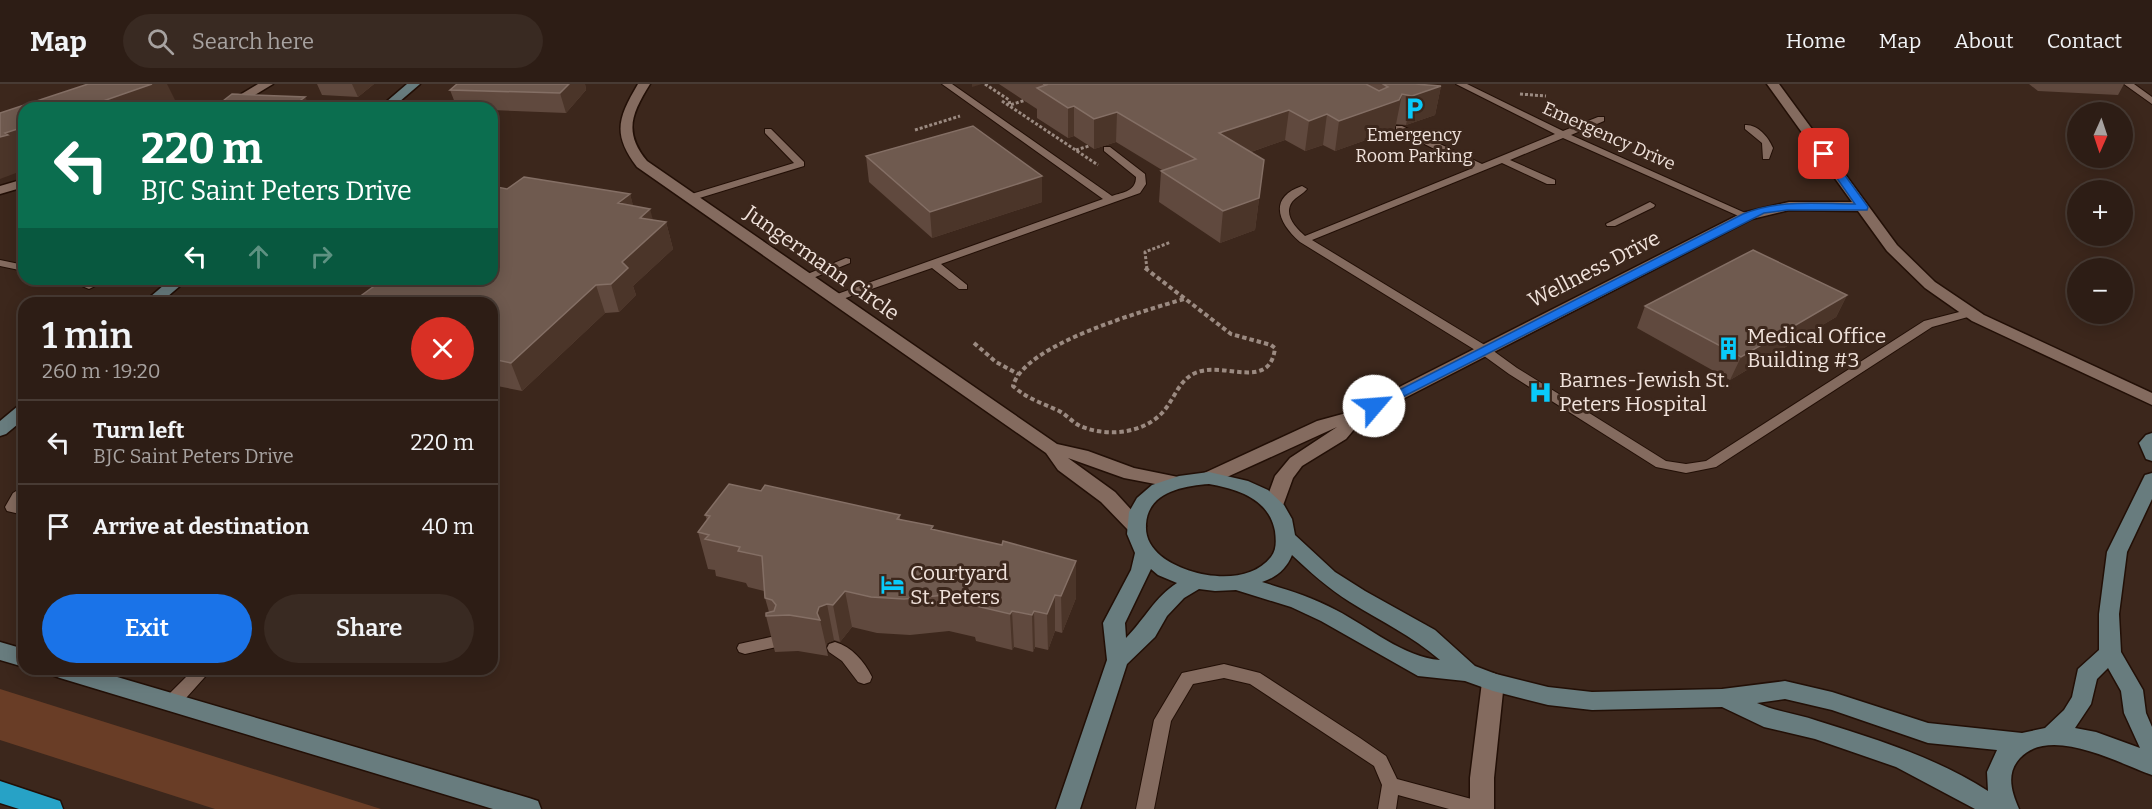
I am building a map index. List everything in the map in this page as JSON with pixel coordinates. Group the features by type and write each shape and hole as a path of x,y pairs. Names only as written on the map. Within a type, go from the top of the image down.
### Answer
{"highway":[{"path":"0,792 51,809"}],"street":[{"path":"235,102 267,84"},
{"path":"392,102 414,84"},
{"name":"Jungermann Circle","path":"644,84 624,124 629,145 642,164 833,299 1052,449 1064,466 1108,497 1136,526"},
{"path":"1773,84 1892,248 1930,285 1971,313 2017,338 2152,400"},
{"path":"0,190 18,185"},
{"name":"Wellness Drive","path":"1209,478 1323,425 1356,416 1761,210 1787,206 1863,207"},
{"path":"158,297 173,285"},
{"path":"0,430 18,415"},
{"name":"Wellness Drive","path":"1274,506 1284,476 1296,462 1340,435 1356,416"},
{"path":"2152,439 2148,443 2152,455"},
{"name":"Jungermann Circle","path":"1052,449 1082,455 1131,474 1176,482"},
{"path":"1209,478 1244,485 1259,493 1281,515 1286,528 1283,554 1261,575 1224,585 1194,582 1167,572 1144,553 1136,535 1140,508 1150,497 1176,482 1209,478"},
{"path":"2152,478 2117,552 2109,614 2110,653 2132,690 2135,713 2152,747"},
{"path":"1286,538 1328,577 1358,597 1427,636 1467,672"},
{"path":"1068,809 1118,660 1114,623 1141,570 1144,553"},
{"path":"1118,660 1147,631 1160,610 1177,593 1194,582"},
{"path":"1238,583 1298,601 1328,615 1418,667 1467,672 1493,682 1548,696 1592,701 1722,698 1785,690 1832,700 1928,733 2021,743 2050,737 2087,740 2114,748 2152,765"},
{"path":"2050,737 2080,709 2086,675 2110,653"},
{"path":"80,675 529,809"},
{"path":"1480,809 1493,682"},
{"path":"1722,698 1772,720 1815,729 1904,760 1969,792 1995,809"},
{"path":"2007,809 1999,784 2000,766 2008,753 2021,743"}],"lane":[{"path":"946,84 1111,200"},
{"name":"Emergency Drive","path":"1460,84 1564,135 1747,216"},
{"path":"2128,84 2152,101"},
{"path":"1304,240 1600,119"},
{"path":"1748,127 1758,133 1768,146 1769,153 1766,157"},
{"path":"1399,128 1482,168"},
{"path":"689,198 801,164 768,131"},
{"path":"833,299 1136,191 1141,179 1134,169 1107,149"},
{"path":"1503,160 1551,182"},
{"path":"1302,189 1291,195 1285,206 1285,218 1289,227 1304,240 1484,350 1513,371 1661,464 1675,469 1692,469 1711,464 1928,324 1971,313"},
{"path":"1611,224 1650,206"},
{"path":"804,278 846,261"},
{"path":"0,263 18,267"},
{"path":"933,263 963,287"},
{"path":"18,496 12,507 18,508"},
{"path":"745,648 775,642"},
{"path":"835,648 848,656 864,677"},
{"path":"1145,809 1163,720 1188,678 1224,671 1254,678 1380,761 1391,785 1387,809"},
{"path":"172,702 198,675"},
{"path":"1391,785 1480,809"}],"path":[{"path":"986,84 1010,100 1010,105"},
{"path":"1010,105 1030,99"},
{"path":"998,100 1010,105 1099,166"},
{"path":"915,130 960,117"},
{"path":"1076,150 1089,146"},
{"path":"1171,242 1148,250 1144,263 1151,274 1184,299 1230,334 1275,348 1275,355 1268,370 1259,372 1216,370 1195,373 1176,390 1160,415 1144,425 1121,432 1099,431 1078,425 1056,409 1026,398 1013,386 1018,374 1044,351 1056,344 1184,299"},
{"path":"974,343 996,362 1018,374"}],"shaded area":[{"path":"0,689 381,809 215,809 0,740"}],"building":[{"path":"88,84 152,84 100,102 33,102"},
{"path":"457,84 569,84 560,93 450,90"},
{"path":"1043,84 1366,84 1379,91 1388,87 1383,84 1441,86 1412,96 1402,94 1399,100 1339,121 1327,114 1309,121 1289,110 1219,133 1264,160 1259,198 1223,211 1161,171 1196,159 1117,112 1094,119 1074,106 1068,108 1037,88 1046,85"},
{"path":"232,94 305,97 298,102 222,102"},
{"path":"18,107 18,129 0,137 0,113"},
{"path":"973,126 1042,176 930,212 866,156"},
{"path":"524,177 630,194 618,203 650,209 640,218 666,222 622,262 628,268 611,284 596,285 511,363 498,360 498,297 359,297 376,285 498,285 498,187 507,189"},
{"name":"Medical Office Building #3","path":"1753,250 1847,295 1741,357 1645,306"},
{"path":"729,484 761,491 765,485 900,515 897,519 933,526 931,529 1002,545 1003,541 1076,561 1061,596 1055,595 1047,614 1034,611 1032,615 1012,611 1010,614 972,605 974,601 945,595 904,599 871,597 845,591 833,605 827,604 819,607 817,613 820,620 789,615 766,616 766,613 774,611 776,605 772,600 765,598 762,556 738,551 740,547 705,539 709,535 698,532 710,516 705,515"}],"place":[{"name":"Emergency Room Parking","path":"1414,109"},
{"name":"Medical Office Building #3","path":"1729,348"},
{"name":"Barnes-Jewish St. Peters Hospital","path":"1541,392"},
{"name":"Courtyard St. Peters","path":"892,585"}],"route":[{"path":"1374,406 1761,210 1787,206 1863,207 1824,154"}]}
